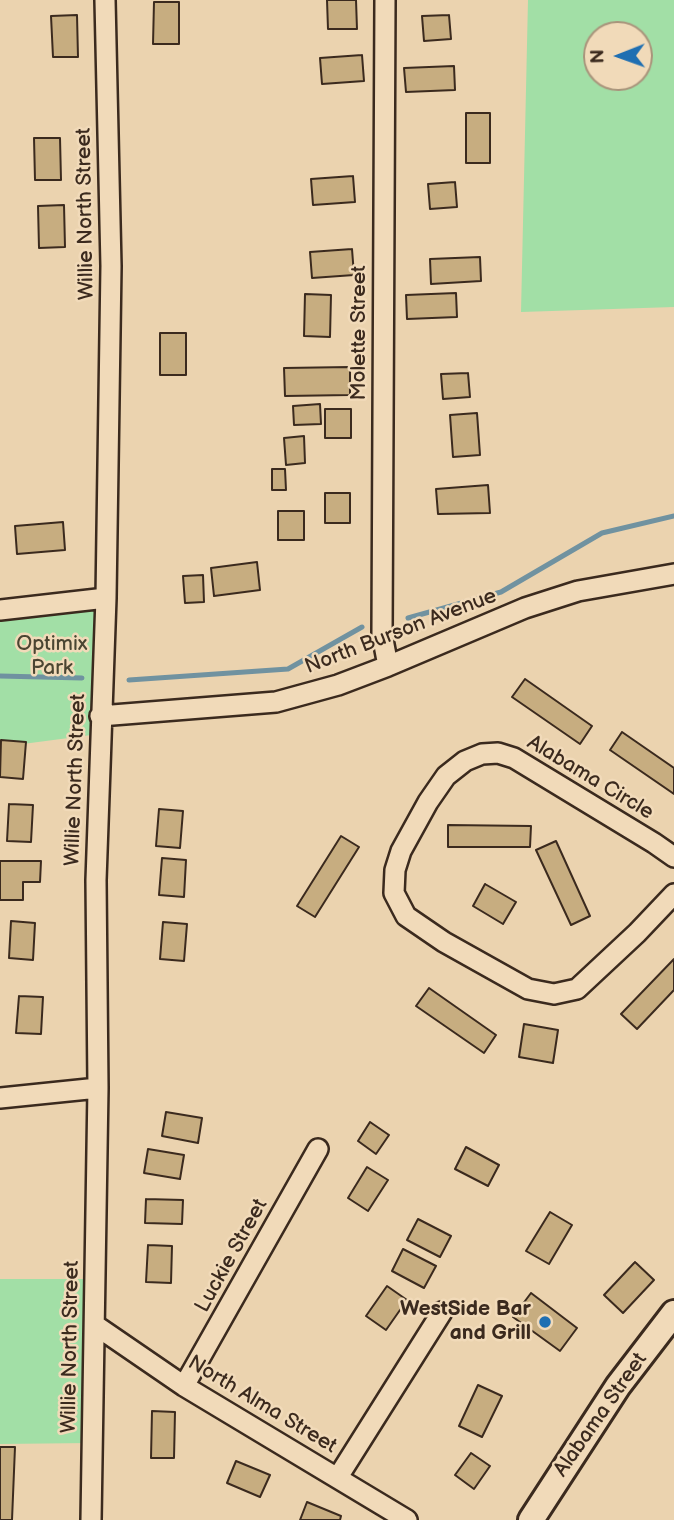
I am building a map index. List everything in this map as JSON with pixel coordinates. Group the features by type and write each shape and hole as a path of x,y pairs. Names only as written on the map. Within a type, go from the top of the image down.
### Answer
{"main road":[{"name":"Alabama Street","path":"531,1520 618,1385 674,1313"}],"street":[{"name":"Willie North Street","path":"90,1520 98,1088 96,880 106,598 111,266 105,0"},
{"name":"Molette Street","path":"385,0 382,634 388,666"},
{"name":"North Burson Avenue","path":"100,716 276,702 338,685 525,608 578,592 674,574"},
{"path":"0,610 106,598"},
{"name":"Alabama Circle","path":"674,857 664,843 514,758 498,753 482,754 465,761 446,776 428,802 401,851 395,870 394,893 407,916 444,942 528,989 554,994 577,989 674,894"},
{"path":"0,1098 98,1088"},
{"name":"Luckie Street","path":"184,1385 318,1149"},
{"path":"338,1477 442,1312"},
{"name":"North Alma Street","path":"94,1325 184,1385 407,1520"}],"green space":[{"path":"528,0 674,0 674,307 521,312"},
{"name":"Optimix Park","path":"106,598 99,734 0,747 0,610"},
{"path":"0,1279 95,1279 91,1443 0,1444"}],"building":[{"path":"327,0 356,0 357,29 328,29"},
{"path":"154,2 179,2 179,44 153,44"},
{"path":"77,15 78,57 53,57 51,16"},
{"path":"449,15 451,39 424,41 422,16"},
{"path":"362,55 364,81 322,84 320,58"},
{"path":"454,66 455,90 406,92 404,68"},
{"path":"466,113 490,113 490,163 466,163"},
{"path":"34,138 60,138 61,180 35,180"},
{"path":"353,176 355,202 313,205 311,179"},
{"path":"455,182 457,207 430,209 428,184"},
{"path":"64,205 65,247 39,248 38,206"},
{"path":"352,249 354,275 312,278 310,252"},
{"path":"480,257 481,281 431,284 430,259"},
{"path":"456,293 457,317 407,319 406,295"},
{"path":"305,294 331,295 330,337 304,336"},
{"path":"160,333 186,333 186,375 160,375"},
{"path":"350,367 350,395 285,396 284,368"},
{"path":"468,373 470,397 443,399 441,374"},
{"path":"320,404 321,424 294,425 293,406"},
{"path":"325,409 351,409 351,438 325,438"},
{"path":"477,413 480,455 453,457 450,415"},
{"path":"304,436 305,463 286,465 284,438"},
{"path":"272,469 285,469 286,490 272,490"},
{"path":"488,485 490,513 438,514 436,489"},
{"path":"325,493 350,493 350,523 325,523"},
{"path":"278,511 304,511 304,540 278,540"},
{"path":"63,522 65,550 17,554 15,526"},
{"path":"257,562 260,590 214,596 211,568"},
{"path":"203,575 204,602 185,603 183,576"},
{"path":"525,679 592,726 580,744 512,697"},
{"path":"622,732 674,768 674,794 610,750"},
{"path":"1,740 26,742 23,779 0,777"},
{"path":"9,804 33,805 31,842 7,841"},
{"path":"159,809 183,811 180,848 156,846"},
{"path":"448,825 531,826 530,847 448,847"},
{"path":"341,836 359,847 315,917 297,906"},
{"path":"556,841 590,916 571,925 536,850"},
{"path":"162,858 186,860 184,897 159,895"},
{"path":"0,861 41,861 40,882 23,882 23,900 0,900"},
{"path":"485,884 516,902 503,924 473,906"},
{"path":"11,921 35,923 33,960 9,958"},
{"path":"163,922 187,924 184,961 160,959"},
{"path":"674,959 674,990 637,1029 621,1014"},
{"path":"429,988 496,1035 484,1053 416,1006"},
{"path":"19,996 43,997 41,1034 16,1033"},
{"path":"524,1024 558,1030 553,1063 519,1057"},
{"path":"166,1112 202,1118 198,1143 162,1136"},
{"path":"370,1122 389,1135 376,1154 358,1141"},
{"path":"466,1147 499,1165 488,1186 455,1169"},
{"path":"148,1149 184,1155 180,1179 144,1173"},
{"path":"367,1167 388,1180 368,1211 348,1198"},
{"path":"146,1199 183,1200 182,1224 145,1223"},
{"path":"550,1212 572,1225 549,1264 526,1251"},
{"path":"418,1219 451,1236 440,1257 407,1240"},
{"path":"148,1245 172,1246 171,1283 146,1282"},
{"path":"403,1249 436,1266 424,1288 392,1271"},
{"path":"635,1262 654,1280 623,1313 604,1295"},
{"path":"387,1286 407,1300 386,1330 366,1316"},
{"name":"WestSide Bar and Grill","path":"531,1293 577,1328 560,1351 513,1317"},
{"path":"478,1385 502,1396 482,1437 459,1426"},
{"path":"152,1411 175,1412 174,1458 151,1458"},
{"path":"0,1447 15,1447 12,1520 0,1520"},
{"path":"471,1453 490,1466 474,1489 455,1475"},
{"path":"236,1461 270,1475 260,1497 227,1483"},
{"path":"307,1502 341,1516 340,1520 300,1520"}],"waterway":[{"path":"408,618 501,592 602,533 674,516"},
{"path":"129,680 288,669 362,627"},
{"path":"0,676 82,678"}],"place":[{"name":"WestSide Bar and Grill","path":"545,1322"}]}
